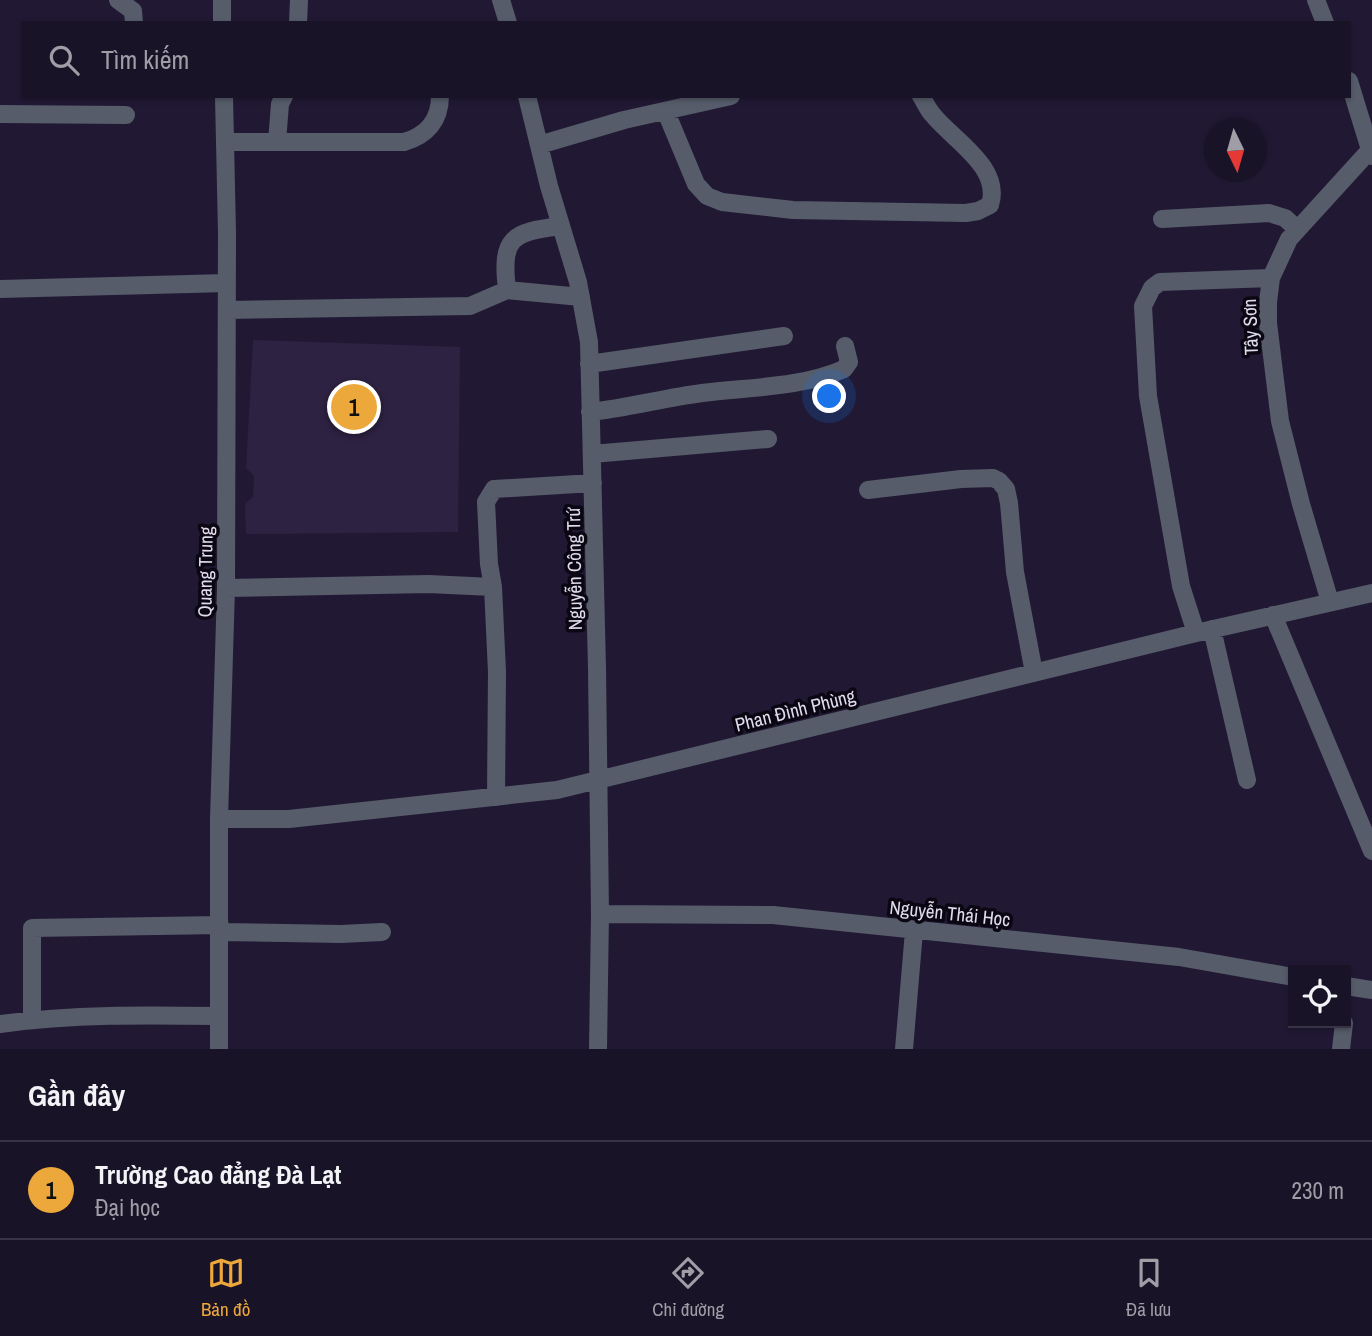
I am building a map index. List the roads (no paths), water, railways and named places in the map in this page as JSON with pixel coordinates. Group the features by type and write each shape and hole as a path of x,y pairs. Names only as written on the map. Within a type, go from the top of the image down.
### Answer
{"street":[{"path":"118,0 133,11 134,21"},
{"path":"222,0 222,21"},
{"path":"298,21 299,0"},
{"path":"501,0 507,21"},
{"path":"1316,0 1324,21"},
{"name":"Tây Sơn","path":"1330,602 1280,421 1268,323 1271,278 1289,239 1351,173 1370,143 1351,87"},
{"name":"Quang Trung","path":"219,1049 219,820 226,588 227,283 224,98"},
{"path":"277,142 280,104 283,98"},
{"path":"225,142 404,142 419,138 432,125 440,98"},
{"name":"Nguyễn Công Trứ","path":"527,98 581,298 589,342 599,780 598,1049"},
{"path":"539,145 624,120 722,98"},
{"path":"666,111 695,184 707,196 722,202 793,210 966,213 990,205 993,196 986,171 933,116 922,98"},
{"path":"0,114 126,115"},
{"path":"1162,219 1269,213 1286,218 1297,229"},
{"path":"506,290 506,248 518,236 531,230 561,226"},
{"path":"1247,780 1204,631 1181,586 1148,396 1143,306 1152,288 1160,282 1271,278"},
{"path":"0,289 227,283"},
{"path":"227,310 470,306 506,290 581,298"},
{"path":"589,364 784,336"},
{"path":"590,412 697,394 804,382 844,369 849,362 845,346"},
{"path":"592,454 768,439"},
{"path":"868,490 961,479 993,478 999,481 1006,489 1009,503 1015,572 1034,673"},
{"path":"496,797 497,672 486,502 495,489 593,483"},
{"path":"226,588 428,584 493,587"},
{"name":"Phan Đình Phùng","path":"219,820 289,819 557,790 1204,631 1372,593"},
{"path":"1273,615 1372,851"},
{"name":"Nguyễn Thái Học","path":"600,914 773,915 1179,957 1288,976"},
{"path":"32,1020 32,928 220,928 341,934 382,932"},
{"path":"904,1049 914,931"},
{"path":"1351,990 1372,990"},
{"path":"0,1024 135,1015 219,1016"},
{"path":"1341,1049 1343,1028"}],"place":[{"name":"Trường Cao đẳng Đà Lạt","path":"354,407"}]}
